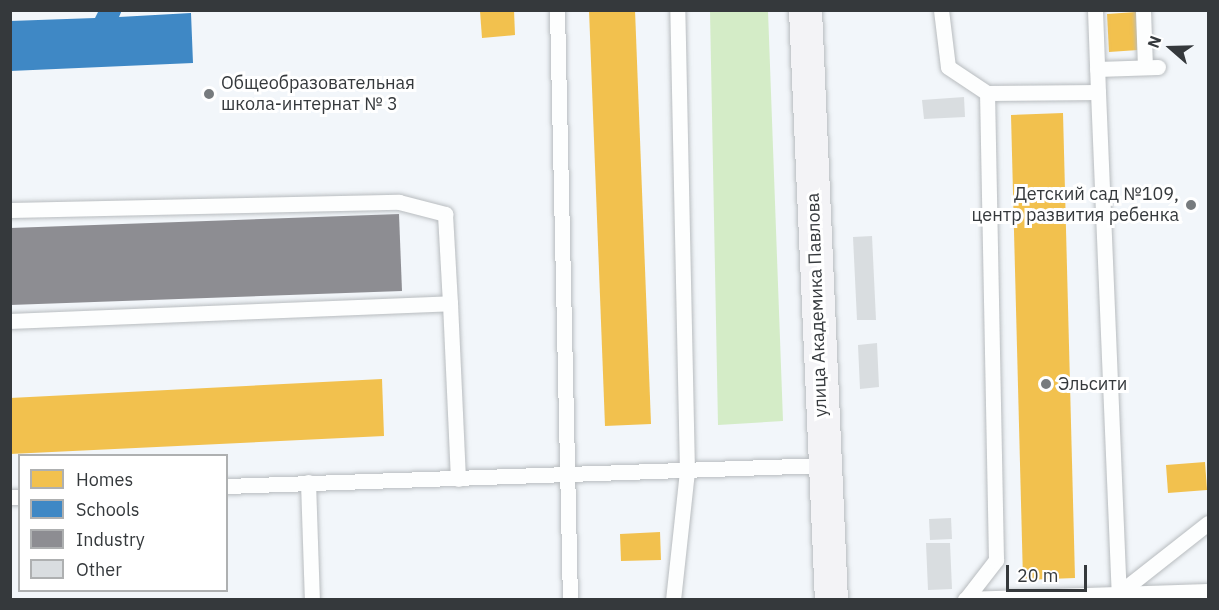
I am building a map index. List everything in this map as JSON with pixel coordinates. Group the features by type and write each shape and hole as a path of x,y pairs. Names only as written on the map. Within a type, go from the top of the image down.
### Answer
{"main road":[{"name":"улица Академика Павлова","path":"805,10 831,600"}],"lane":[{"path":"557,10 570,600"},
{"path":"673,600 687,472 677,10"},
{"path":"941,10 948,67 987,93 1098,92"},
{"path":"1095,10 1119,596"},
{"path":"1097,69 1151,67 1143,10"},
{"path":"965,599 996,560 987,93"},
{"path":"10,210 399,202 445,214 459,479"},
{"path":"10,321 450,303"},
{"path":"228,486 687,472 824,465"},
{"path":"308,482 312,600"},
{"path":"1119,596 1209,523"},
{"path":"965,599 1119,596 1209,591"}],"green space":[{"path":"710,11 768,11 783,421 718,425"}],"building: Homes":[{"path":"514,10 515,35 482,38 480,11"},
{"path":"589,10 635,10 651,424 605,426"},
{"path":"1136,12 1138,50 1109,52 1107,14"},
{"path":"1063,113 1075,578 1023,580 1011,115"},
{"path":"382,379 384,436 10,454 10,398"},
{"path":"1205,462 1207,490 1168,493 1166,465"},
{"path":"660,532 661,560 621,561 620,534"}],"building: Schools":[{"path":"99,10 122,10 119,17 191,13 193,63 10,71 10,21 95,18"}],"building: Industry":[{"path":"399,214 402,291 10,305 10,228"}],"building: Other":[{"path":"964,97 965,117 924,119 922,100"},
{"path":"872,236 876,320 857,320 853,237"},
{"path":"877,343 879,387 860,389 858,345"},
{"path":"951,518 952,539 930,540 929,519"},
{"path":"926,543 950,543 952,589 928,590"}],"place":[{"name":"Общеобразовательная школа-интернат № 3","path":"209,94"},
{"name":"Детский сад №109, центр развития ребенка","path":"1191,205"},
{"name":"Эльсити","path":"1046,384"}]}
